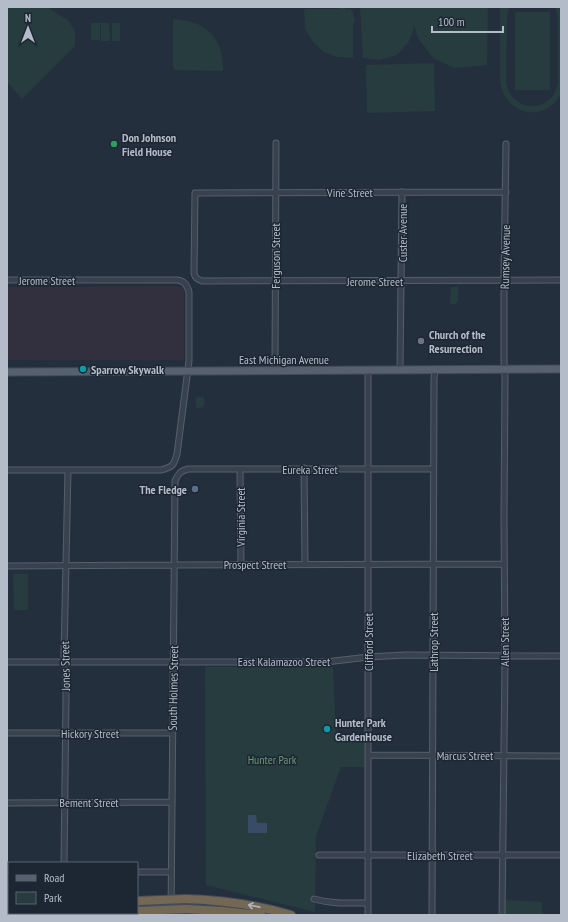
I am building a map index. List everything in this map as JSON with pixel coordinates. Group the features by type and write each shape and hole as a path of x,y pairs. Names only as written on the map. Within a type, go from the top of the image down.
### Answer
{"highway":[{"path":"138,901 185,899 217,901 273,910 292,915"},
{"path":"138,911 186,909 227,911 261,915"}],"main road":[{"name":"East Michigan Avenue","path":"7,372 561,369"}],"street":[{"name":"Ferguson Street","path":"275,370 276,143"},
{"name":"Rumsey Avenue","path":"505,369 504,280 506,144"},
{"name":"Custer Avenue","path":"400,370 402,192"},
{"name":"Vine Street","path":"194,274 195,193 506,192"},
{"name":"Jerome Street","path":"194,274 195,277 202,281 561,280"},
{"name":"Jerome Street","path":"7,280 183,281 187,285 189,292 188,371"},
{"name":"Lathrop Street","path":"432,915 434,369"},
{"name":"Allen Street","path":"502,915 505,369"},
{"name":"Clifford Street","path":"368,370 368,915"},
{"path":"7,470 161,470 169,468 175,462 177,454 188,371"},
{"path":"304,468 305,564"},
{"name":"Eureka Street","path":"188,469 433,469"},
{"name":"South Holmes Street","path":"171,915 175,481 179,472 188,469"},
{"name":"Virginia Street","path":"240,469 241,564"},
{"name":"Jones Street","path":"64,862 66,669 64,655 68,470"},
{"name":"Prospect Street","path":"7,566 174,564 504,564"},
{"name":"East Kalamazoo Street","path":"7,662 326,662 388,656 561,656"},
{"name":"Hickory Street","path":"7,733 172,734"},
{"name":"Marcus Street","path":"368,755 561,756"},
{"name":"Bement Street","path":"7,802 172,802"},
{"name":"Elizabeth Street","path":"319,855 561,855"},
{"path":"138,872 171,872"},
{"path":"314,899 341,904 368,903"}],"shaded area":[{"path":"184,286 184,360 7,360 7,287"}],"green space":[{"path":"7,7 47,7 68,20 75,31 75,46 22,99 7,82"},
{"path":"360,7 488,7 487,65 454,68 433,58 418,38 414,25 413,32 408,43 397,55 380,60 363,58"},
{"path":"500,7 510,7 507,20 506,80 509,91 515,99 523,104 532,106 541,105 549,100 555,92 558,81 558,21 555,7 561,7 561,94 554,104 545,110 535,112 516,108 508,101 503,92 500,80"},
{"path":"304,9 350,9 353,12 353,17 355,17 353,24 353,58 337,57 324,52 314,43 305,29"},
{"path":"515,12 550,12 550,90 515,90"},
{"path":"173,19 195,23 204,27 211,33 220,49 223,71 175,70 173,66"},
{"path":"91,23 100,23 100,40 91,40"},
{"path":"101,23 109,23 110,41 101,41"},
{"path":"112,23 120,23 120,41 112,41"},
{"path":"434,63 435,111 367,113 366,65"},
{"path":"451,287 458,287 458,302 456,302 456,304 450,304"},
{"path":"203,397 204,404 203,407 199,408 196,407 196,398"},
{"path":"13,574 28,574 28,610 14,610"},
{"name":"Hunter Park","path":"205,667 333,667 336,738 365,738 366,767 341,767 316,836 315,912 206,885"},
{"path":"504,900 542,902 542,912 544,915 504,915"}],"water":[{"path":"248,815 256,815 257,823 267,823 267,833 248,833"}],"place":[{"name":"Don Johnson Field House","path":"114,144"},
{"name":"Church of the Resurrection","path":"421,341"},
{"name":"Sparrow Skywalk","path":"83,369"},
{"name":"The Fledge","path":"195,489"},
{"name":"Hunter Park GardenHouse","path":"327,729"}]}
